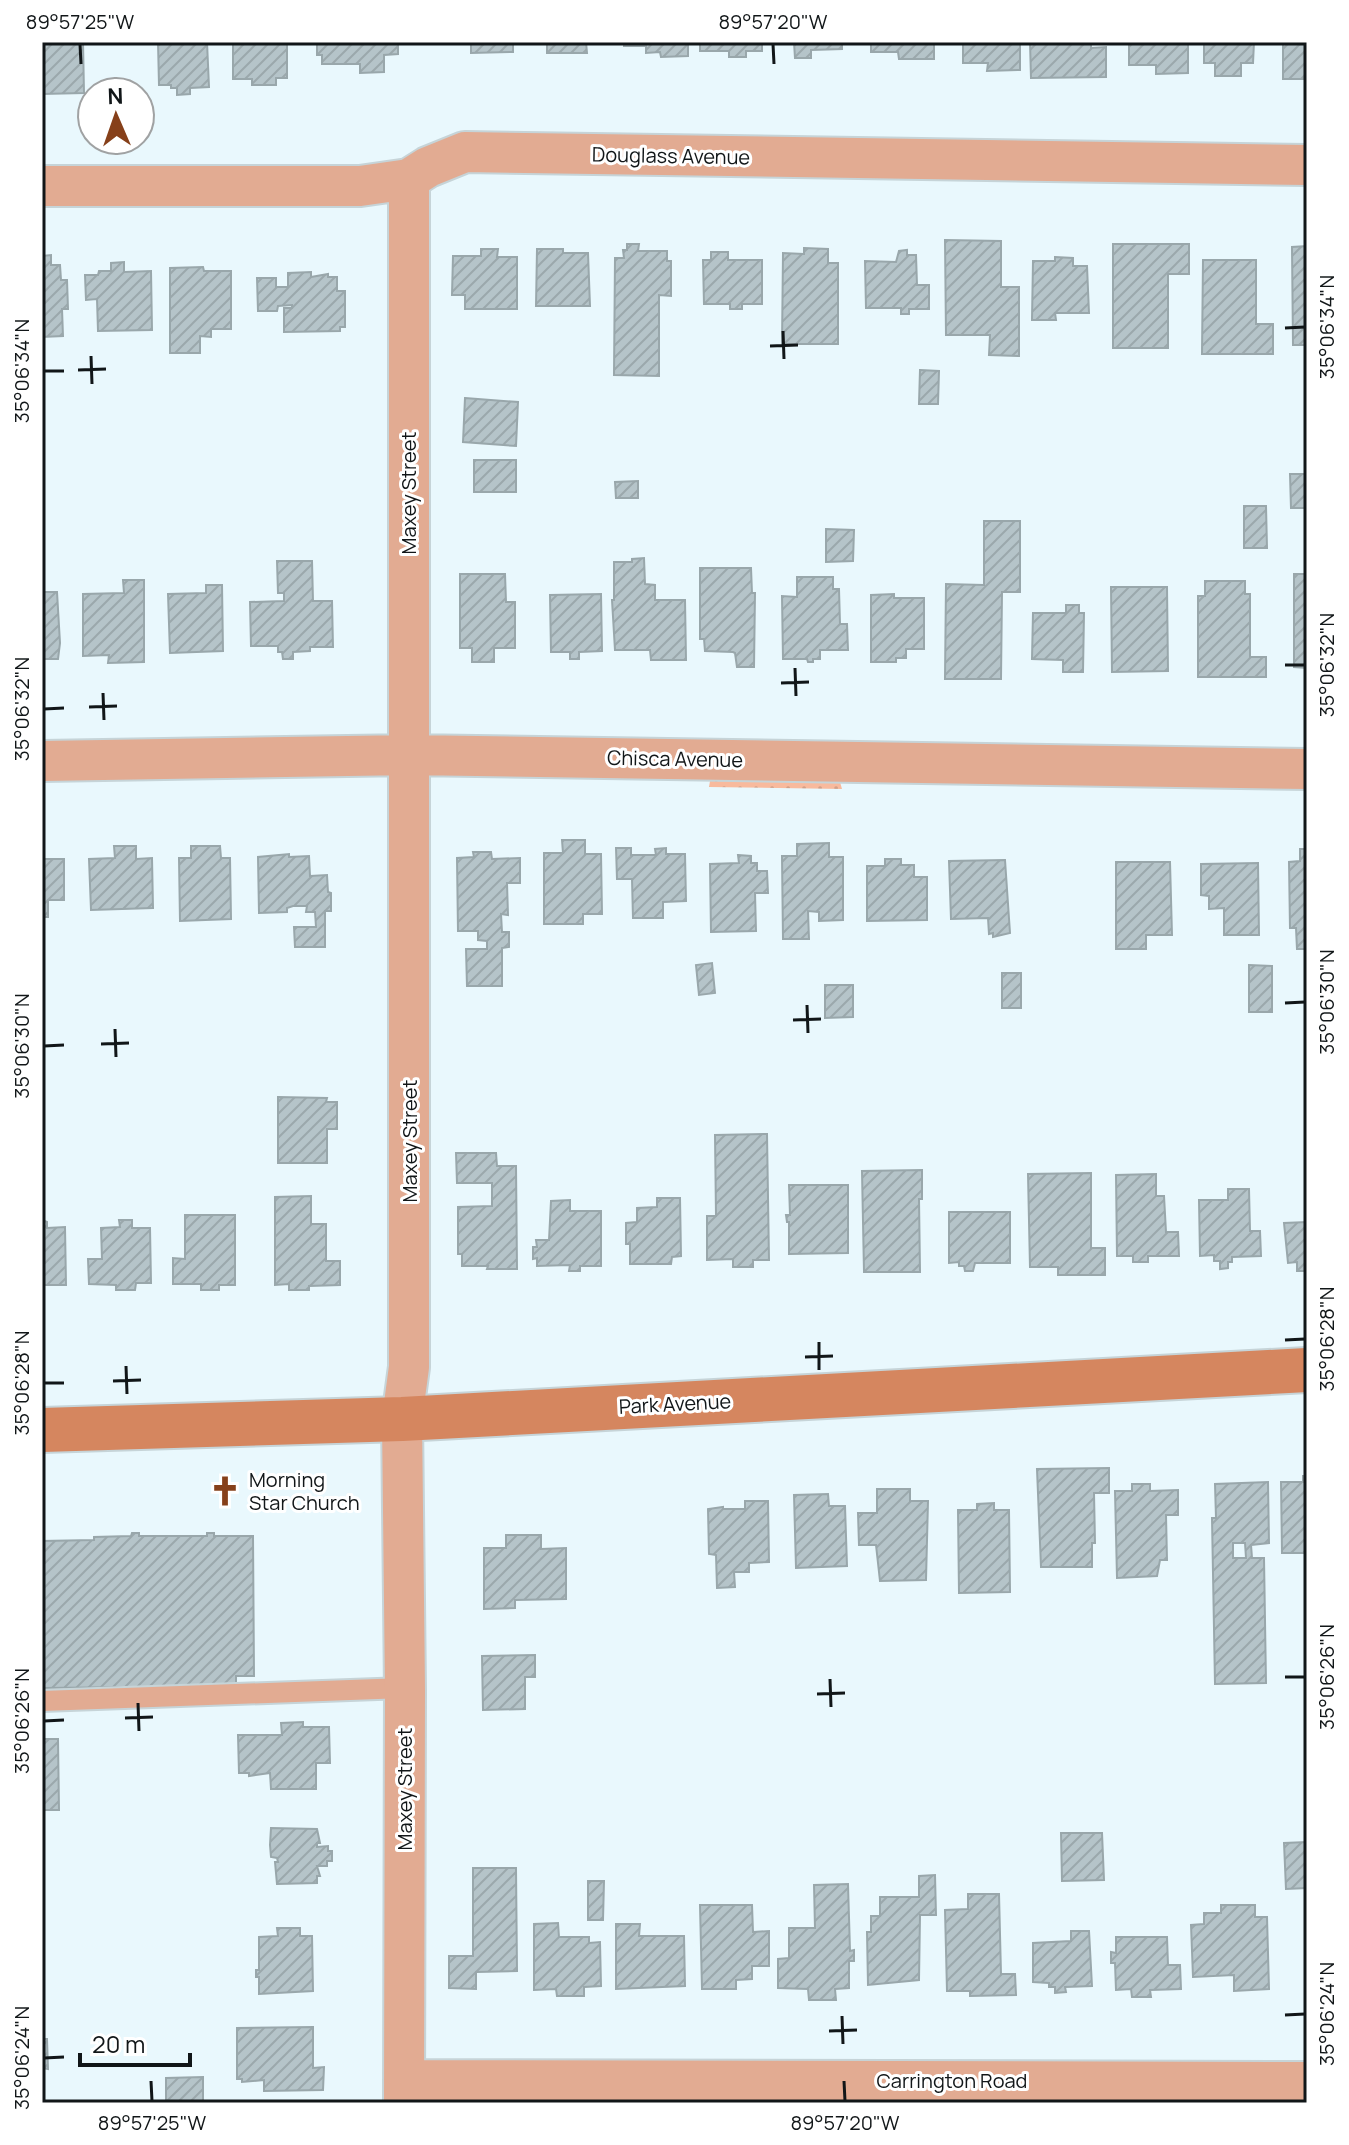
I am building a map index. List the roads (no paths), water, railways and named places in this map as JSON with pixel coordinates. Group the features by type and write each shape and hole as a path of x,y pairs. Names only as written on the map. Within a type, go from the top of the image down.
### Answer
{"main road":[{"name":"Park Avenue","path":"42,1430 402,1419 1307,1370"}],"street":[{"name":"Douglass Avenue","path":"42,186 360,186 409,179 428,167 465,152 1307,165"},
{"name":"Maxey Street","path":"404,2092 402,1419 409,1367 409,179"},
{"name":"Chisca Avenue","path":"42,761 410,755 1307,769"},
{"name":"Carrington Road","path":"404,2092 1307,2082"}],"lane":[{"path":"42,1701 405,1688"}],"place":[{"name":"Morning Star Church","path":"225,1491"}]}
